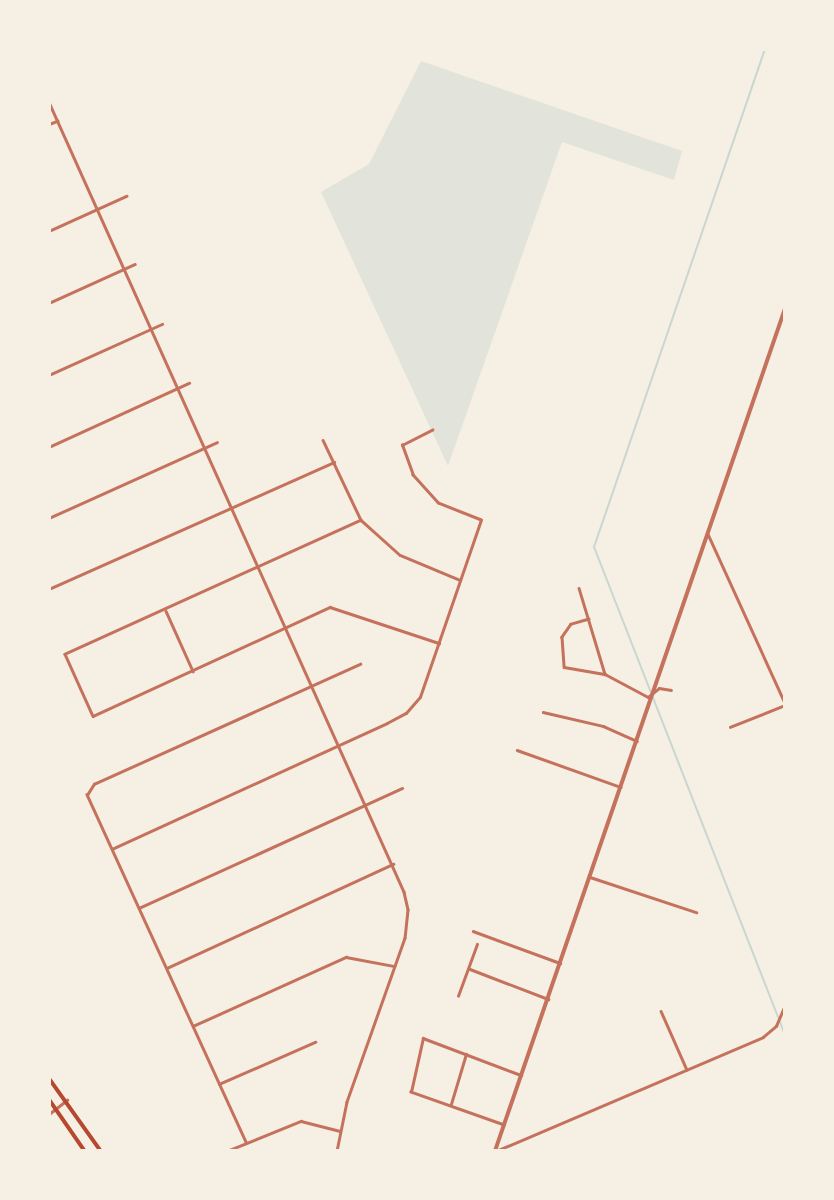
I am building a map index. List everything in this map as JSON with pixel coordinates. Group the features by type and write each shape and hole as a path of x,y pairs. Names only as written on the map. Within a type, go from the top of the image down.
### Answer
{"main road":[{"path":"49,1078 101,1151"},
{"path":"49,1099 85,1151"}],"street":[{"path":"49,102 393,864 408,910 394,967 340,1130 337,1151"},
{"path":"49,124 57,121"},
{"path":"49,231 126,196"},
{"path":"49,303 135,264"},
{"path":"496,1151 785,309"},
{"path":"49,375 162,324"},
{"path":"49,447 189,383"},
{"path":"112,849 406,713 420,697 481,520 429,495 413,475 402,445 432,430"},
{"path":"323,440 361,520 400,555 460,580"},
{"path":"49,518 217,442"},
{"path":"49,589 334,462"},
{"path":"361,520 166,611 65,654 93,716 322,609 340,607 439,643"},
{"path":"708,534 785,704 730,727"},
{"path":"579,588 605,674"},
{"path":"166,611 193,671"},
{"path":"589,619 571,624 562,637 564,667 605,674 652,697"},
{"path":"246,1143 87,795 90,788 359,664"},
{"path":"652,697 660,688 671,690"},
{"path":"543,712 603,726 637,741"},
{"path":"517,750 621,787"},
{"path":"139,908 402,788"},
{"path":"166,968 393,864"},
{"path":"590,877 696,912"},
{"path":"473,931 560,963"},
{"path":"458,996 477,944"},
{"path":"193,1026 346,957 394,967"},
{"path":"470,969 548,999"},
{"path":"496,1151 770,1032 785,1005"},
{"path":"661,1011 687,1070"},
{"path":"504,1125 411,1092 423,1038 522,1075"},
{"path":"219,1084 315,1042"},
{"path":"450,1104 466,1054"},
{"path":"49,1114 67,1100"},
{"path":"227,1151 301,1121 340,1130"}],"shaded area":[{"path":"421,61 682,151 674,180 562,142 448,466 321,192 369,164"}],"waterway":[{"path":"765,49 594,547 778,1017"},
{"path":"780,1022 785,1035"}]}
